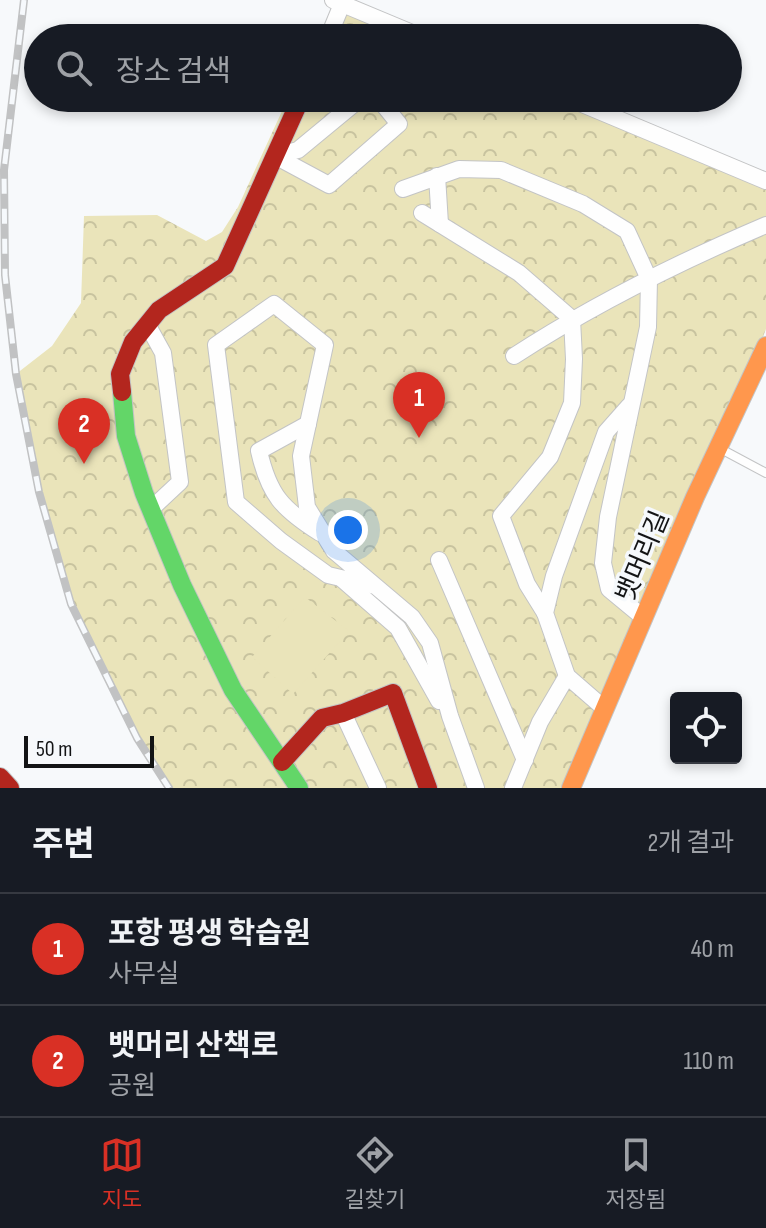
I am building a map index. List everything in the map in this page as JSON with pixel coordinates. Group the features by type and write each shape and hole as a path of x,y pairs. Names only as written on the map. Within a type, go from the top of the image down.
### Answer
{"street":[{"path":"332,24 337,2 390,24"},
{"path":"295,112 225,266 159,310 133,342 120,374 126,436 182,585 233,690 299,788"},
{"path":"275,156 298,150 344,112"},
{"path":"275,156 329,185 399,124 389,112"},
{"path":"601,112 766,181"},
{"path":"403,189 459,169 501,170 583,204 627,231 649,279 648,327 610,503 603,563 609,589 644,618"},
{"path":"437,176 440,224"},
{"path":"422,213 519,273 572,319 572,403 550,457 501,516 527,584 545,613 567,676 605,709"},
{"path":"514,356 572,319 683,261 766,225"},
{"path":"375,586 328,575 281,541 236,502 216,345 274,304 325,345 301,456 307,507 334,551 412,617 430,643 450,716 476,788"},
{"path":"147,324 163,353 180,482 151,509"},
{"name":"뱃머리길","path":"571,788 718,448 766,346"},
{"path":"545,613 554,576 606,432 633,402"},
{"path":"229,459 259,451 308,424"},
{"path":"259,451 265,476 288,512 324,536"},
{"path":"439,560 525,760"},
{"path":"342,579 398,628 446,714 450,716"},
{"path":"513,788 540,722 567,676"},
{"path":"282,762 322,718 393,693 428,788"},
{"path":"343,713 378,788"},
{"path":"0,777 10,788"}],"lane":[{"path":"718,448 766,473"}],"green space":[{"path":"342,4 390,24 334,24"},
{"path":"282,112 601,112 766,181 766,329 571,788 169,788 137,738 71,604 39,492 16,374 52,346 81,303 84,216 157,215 206,241 222,232 238,207"},
{"path":"305,597 349,631 293,694 252,657"}],"railway":[{"path":"24,0 4,170 5,275 16,374 39,492 71,604 137,738 169,788"}],"traffic: fast":[{"path":"122,392 126,436 144,493 182,585 233,690 299,788"}],"traffic: slow":[{"path":"571,788 695,497 766,346"}],"traffic: jam":[{"path":"122,392 120,374 133,342 159,310 225,266 295,112"},
{"path":"282,762 322,718 393,693 428,788"},
{"path":"0,777 10,788"}],"place":[{"name":"포항 평생 학습원","path":"419,438"},
{"name":"뱃머리 산책로","path":"84,464"}]}
